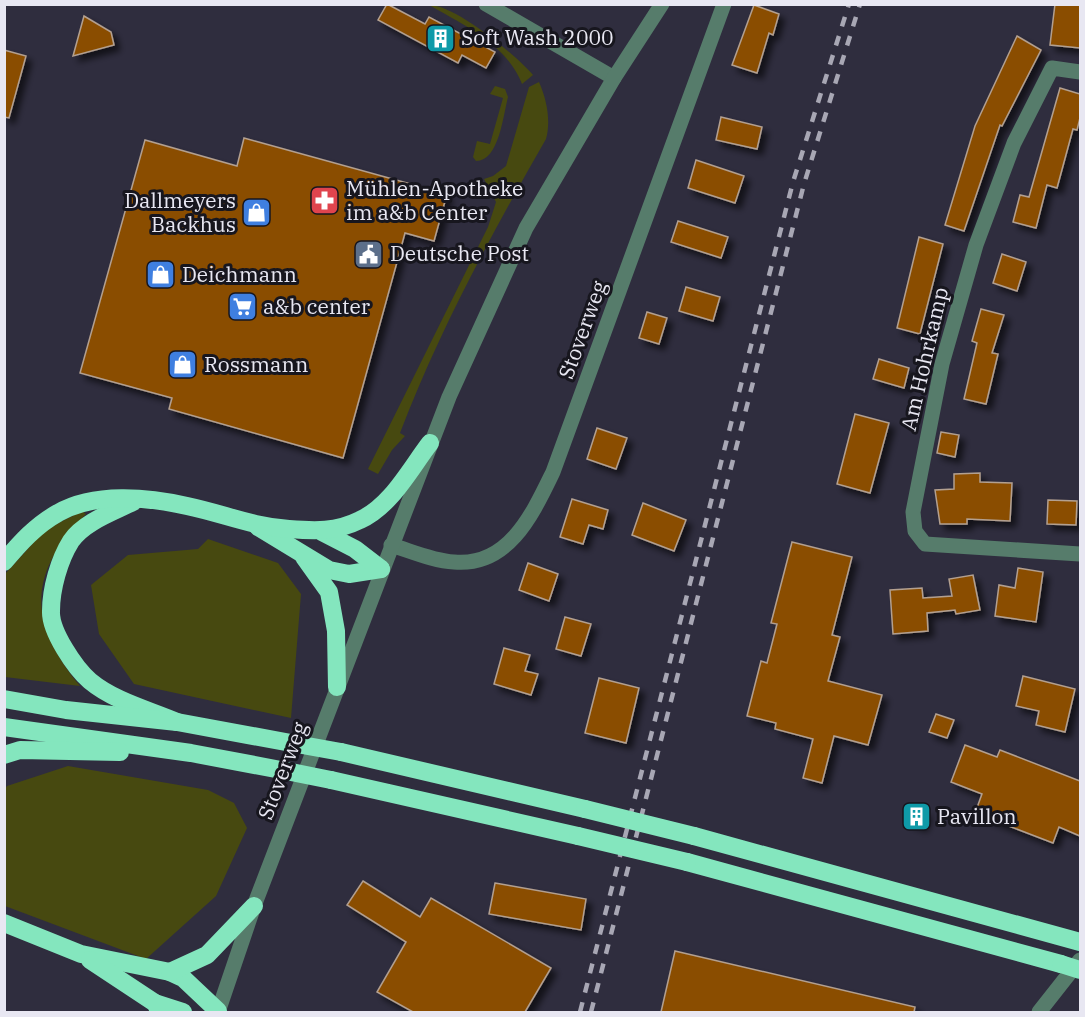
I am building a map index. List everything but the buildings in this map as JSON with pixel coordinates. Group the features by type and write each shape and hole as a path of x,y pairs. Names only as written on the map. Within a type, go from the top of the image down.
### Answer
{"highway":[{"path":"4,562 27,536 59,512 94,500 137,500 188,506 256,526 322,532 362,520 387,500 430,443"},
{"path":"137,500 98,519 72,540 56,575 50,613 68,657 89,681 113,695 177,722"},
{"path":"256,526 329,570 349,574 381,569"},
{"path":"322,532 355,549 381,569"},
{"path":"304,556 329,592 336,631 337,687"},
{"path":"4,699 66,710 177,722 341,752 694,836 1080,941"},
{"path":"4,727 191,753 332,780 687,862 1080,970"},
{"path":"4,755 20,750 191,753"},
{"path":"170,972 207,956 254,906"},
{"path":"4,923 81,954 170,972 183,978 214,1012"},
{"path":"81,954 158,1008 183,1012"}],"street":[{"path":"486,4 614,78"},
{"name":"Stoverweg","path":"214,1012 430,443 526,228 614,78 662,4"},
{"name":"Stoverweg","path":"391,545 454,562 478,560 499,551 528,522 553,472 724,4"},
{"name":"Am Hohrkamp","path":"1080,72 1052,68 1010,154 976,245 942,364 914,512 915,531 925,544 1080,554"},
{"path":"1039,1012 1080,960"}],"shaded area":[{"path":"429,5 440,7 468,21 513,55 533,75 522,84 515,70 495,47 483,37"},
{"path":"539,82 547,110 546,139 486,246 449,320 400,433 405,436 392,450 378,474 368,469 488,227 496,202 484,179 493,176 506,166 529,87"},
{"path":"495,86 505,89 508,97 502,126 490,154 476,161 473,157 477,141 490,144 503,98 490,94"},
{"path":"82,511 86,514 53,557 44,578 41,599 43,619 51,641 63,663 80,686 5,677 5,574 45,530"},
{"path":"208,539 278,563 301,594 291,718 134,684 99,634 91,585 128,555 198,549"},
{"path":"68,766 208,790 234,803 247,828 216,896 146,959 5,906 4,790 7,786"}],"railway":[{"path":"580,1012 793,182 849,4"},
{"path":"591,1012 804,184 860,4"}],"place":[{"name":"Soft Wash 2000","path":"440,38"},
{"name":"Mühlen-Apotheke im a&b Center","path":"325,201"},
{"name":"Dallmeyers Backhus","path":"257,213"},
{"name":"Deutsche Post","path":"369,254"},
{"name":"Deichmann","path":"161,275"},
{"name":"a&b center","path":"242,307"},
{"name":"Rossmann","path":"183,365"},
{"name":"Pavillon","path":"916,817"}]}
